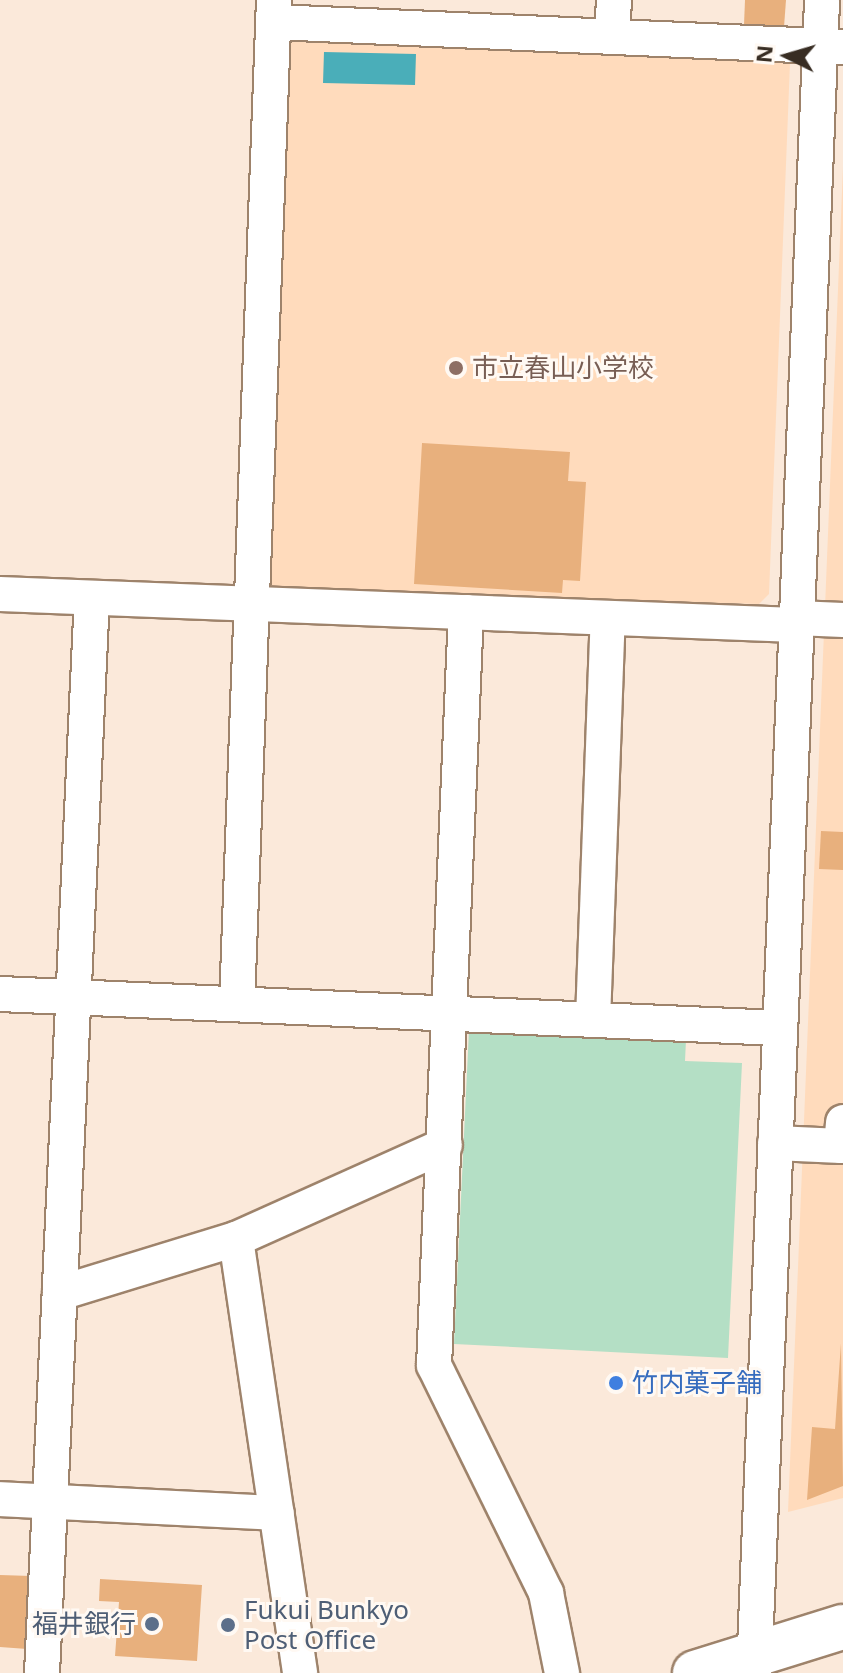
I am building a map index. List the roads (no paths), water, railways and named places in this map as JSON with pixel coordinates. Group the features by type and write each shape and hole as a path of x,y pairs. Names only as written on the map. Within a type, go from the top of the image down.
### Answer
{"main road":[{"path":"695,1673 754,1664 843,1627"}],"street":[{"path":"612,37 614,0"},
{"path":"754,1664 796,621 832,46 822,0"},
{"path":"237,1004 274,11 612,37 832,46"},
{"path":"0,594 608,618 843,620"},
{"path":"42,1673 92,598"},
{"path":"466,612 434,1365 546,1593 562,1673"},
{"path":"593,1020 608,618"},
{"path":"0,994 780,1028"},
{"path":"775,1143 841,1146 843,1122"},
{"path":"60,1293 236,1239 445,1145"},
{"path":"236,1239 300,1673"},
{"path":"0,1499 277,1513"}],"water":[{"path":"324,52 416,54 415,85 323,83"}],"place":[{"name":"市立春山小学校","path":"456,368"},
{"name":"竹内菓子舗","path":"616,1383"},
{"name":"福井銀行","path":"152,1624"},
{"name":"Fukui Bunkyo Post Office","path":"228,1625"}]}
